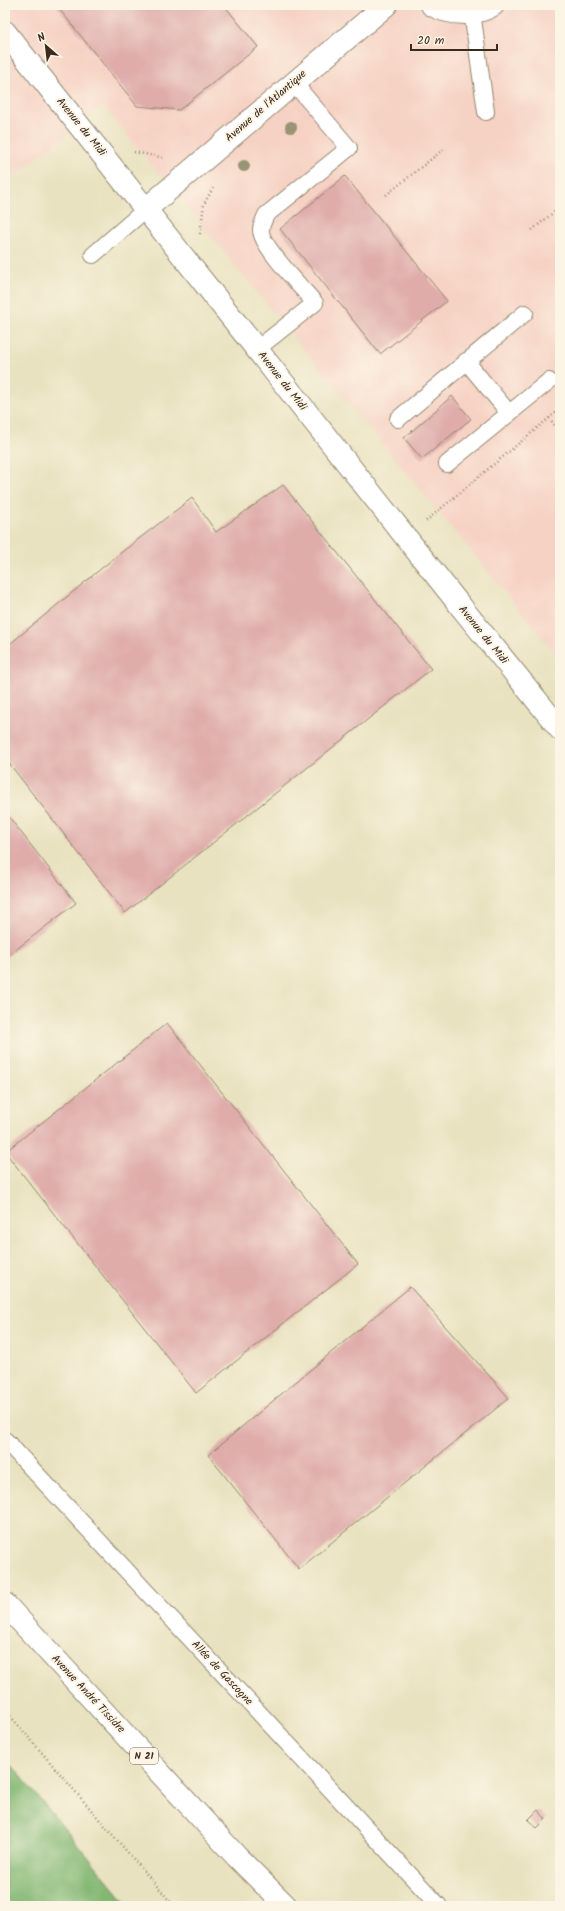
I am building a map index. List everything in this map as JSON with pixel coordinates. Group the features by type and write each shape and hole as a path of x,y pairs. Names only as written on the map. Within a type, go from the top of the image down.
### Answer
{"street":[{"name":"Avenue de l'Atlantique","path":"146,209 293,82 386,5"},
{"path":"432,5 454,13 472,12 493,5"},
{"name":"Avenue du Midi","path":"5,32 462,608 560,729"},
{"name":"Avenue André Tissidre","path":"5,1604 237,1857 286,1906"},
{"name":"Avenue André Tissidre","path":"5,1622 267,1906"}],"lane":[{"path":"472,12 486,112"},
{"path":"257,349 315,303 273,254 263,239 261,231 266,215 349,148 293,82"},
{"path":"93,256 146,209"},
{"path":"398,419 524,313"},
{"path":"466,361 509,413"},
{"path":"447,464 549,381"},
{"name":"Allée de Gascogne","path":"5,1440 439,1906"}],"path":[{"path":"130,148 135,152 170,159"},
{"path":"386,195 444,149"},
{"path":"200,236 199,230 204,204 216,183"},
{"path":"532,230 560,207"},
{"path":"420,526 560,409"},
{"path":"548,418 560,432"},
{"path":"560,458 557,461 560,464"},
{"path":"5,1710 174,1906"}],"shaded area":[{"path":"5,5 560,5 560,659 103,106 5,183"}],"green space":[{"path":"5,1757 129,1906 5,1906"}],"building":[{"path":"56,5 224,5 258,47 179,110 137,106"},
{"path":"345,176 447,301 380,354 280,229"},
{"path":"452,396 471,419 422,459 404,438"},
{"path":"283,485 431,669 125,913 5,758 5,648 114,558 192,498 216,532"},
{"path":"5,812 76,903 5,958"},
{"path":"167,1023 358,1264 196,1393 5,1152"},
{"path":"410,1287 509,1398 299,1569 208,1455"},
{"path":"538,1810 546,1819 537,1828 528,1820"}]}
